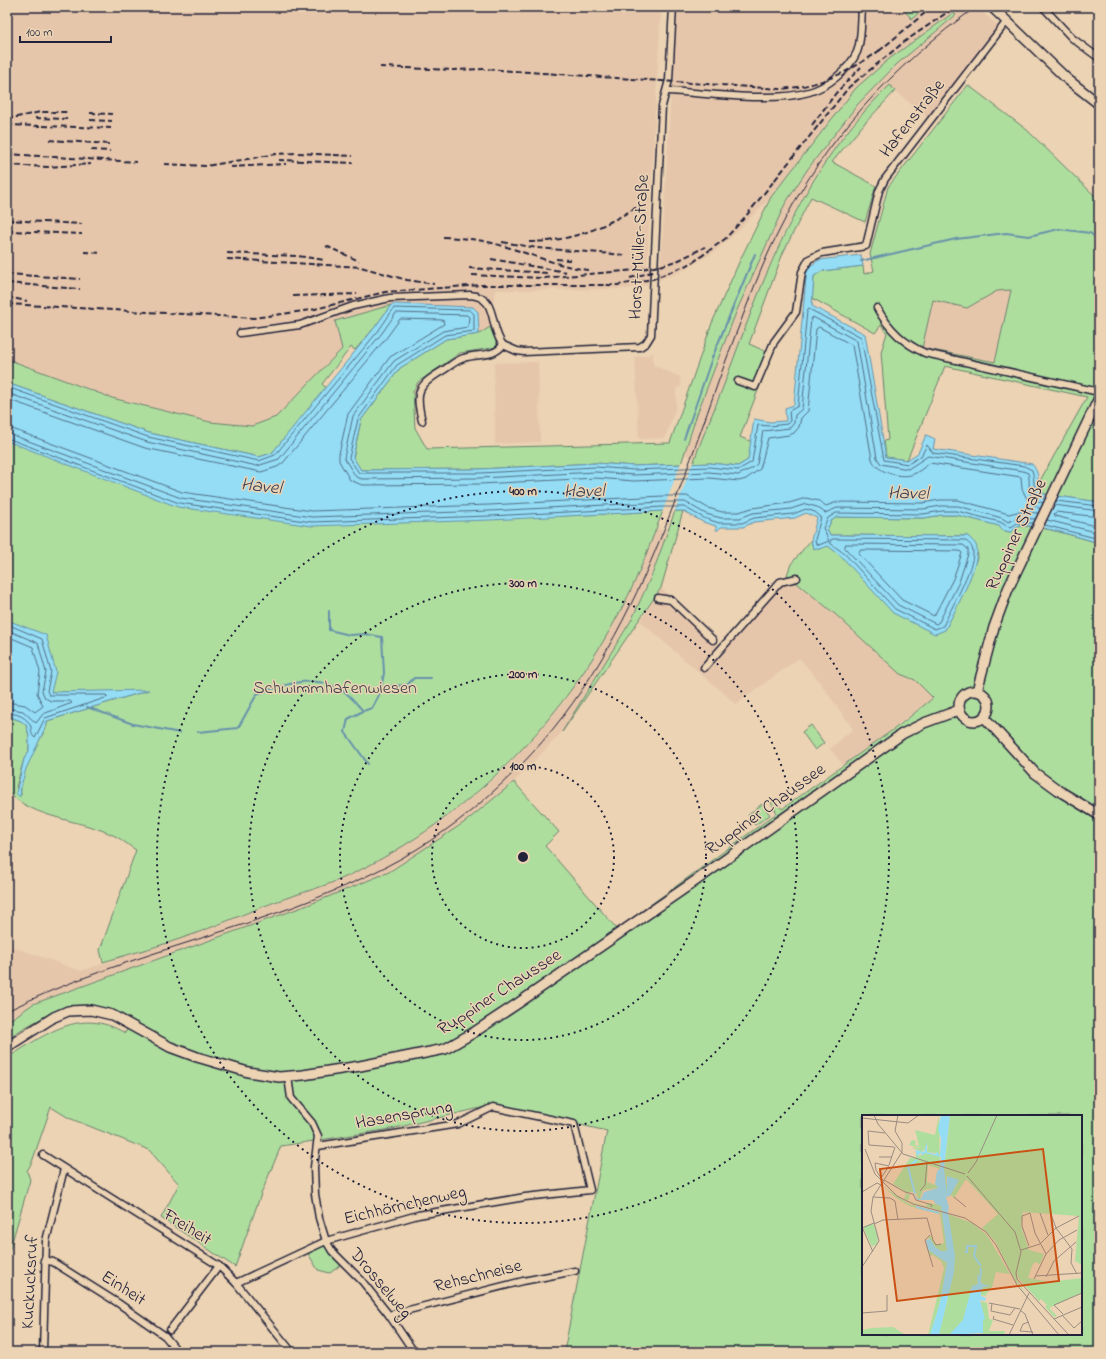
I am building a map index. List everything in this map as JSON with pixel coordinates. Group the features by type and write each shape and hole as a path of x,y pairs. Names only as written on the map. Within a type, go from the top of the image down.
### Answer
{"main road":[{"path":"995,10 1068,79 1099,104"},
{"name":"Ruppiner Straße","path":"977,691 994,627 1008,589 1099,398"},
{"path":"970,691 977,691 982,693 989,702 987,713 980,720 970,720 965,718 959,710 959,702 963,694 970,691"},
{"name":"Ruppiner Chaussee","path":"7,1047 45,1021 68,1011 98,1011 120,1018 170,1047 197,1058 248,1072 288,1077 434,1053 454,1045 517,1004 701,877 902,734 924,723 959,710"},
{"path":"984,717 1035,773 1061,792 1099,815"}],"street":[{"name":"Horst-Müller-Straße","path":"504,345 517,351 524,352 640,347 646,343 651,335 662,106 667,90 673,7"},
{"path":"667,90 782,96 810,92 828,84 839,75 857,52 860,38 862,7"},
{"path":"995,10 1006,7"},
{"path":"1043,7 1072,38 1099,58"},
{"name":"Hafenstraße","path":"738,380 755,387 774,342 796,312 802,272 809,259 822,253 866,246 879,191 885,179 1007,21"},
{"path":"240,333 300,325 353,306 390,298 470,296 481,298 490,306 494,329 504,345 494,353 463,358 428,380 419,392 419,410 422,421"},
{"path":"877,308 889,326 900,338 914,348 925,353 1099,392"},
{"path":"704,668 780,582 797,578"},
{"path":"658,598 671,600 713,640"},
{"name":"Drosselweg","path":"288,1077 291,1098 316,1130 318,1136 318,1146 314,1167 315,1194 318,1218 326,1241 332,1250 362,1281 389,1315 414,1352"},
{"name":"Hasensprung","path":"318,1146 458,1124 493,1107 574,1124 590,1190"},
{"name":"Freiheit","path":"43,1155 219,1266 236,1283 292,1352"},
{"name":"Kuckucksruf","path":"43,1352 44,1260 46,1241 64,1168"},
{"name":"Eichhörnchenweg","path":"236,1283 326,1241 418,1215 525,1197 590,1190"},
{"name":"Einheit","path":"44,1260 53,1262 118,1303 165,1336 178,1352"},
{"path":"170,1330 219,1266"},
{"name":"Rehschneise","path":"389,1315 524,1281 575,1272"}],"shaded area":[{"path":"7,7 661,7 647,265 661,262 676,7 901,7 912,18 925,7 976,7 1000,27 928,118 895,91 890,85 858,118 823,165 798,205 776,249 711,420 694,458 684,454 697,414 737,310 785,204 807,170 858,104 897,64 956,16 953,13 889,59 856,88 771,197 738,231 714,252 680,272 645,285 627,289 495,290 490,327 479,334 478,312 395,304 335,321 342,349 276,418 252,426 210,422 112,398 7,359"},
{"path":"1011,290 995,362 922,348 933,300 967,308 997,291"},
{"path":"653,353 653,365 680,377 681,386 676,388 676,407 665,438 639,439 635,357"},
{"path":"538,362 540,442 495,444 494,363"},
{"path":"656,528 667,532 665,541 632,619 562,732 514,782 465,822 389,872 338,894 33,1004 7,1022 7,945 81,971 196,934 359,870 415,838 473,797 504,770 565,700 603,642 626,601"},
{"path":"787,575 835,614 909,679 915,680 933,698 844,766 830,749 853,729 816,677 799,658 736,704 640,621 661,588 721,646"}],"green space":[{"path":"901,7 925,7 912,19"},
{"path":"953,13 956,15 897,64 858,104 807,170 785,204 737,310 697,414 681,464 634,466 596,463 480,469 361,470 353,458 361,420 400,368 446,339 479,334 490,327 498,347 460,353 418,382 413,392 415,428 427,449 670,443 712,323 741,258 771,197 856,88 889,59"},
{"path":"890,85 895,91 864,124 832,162 876,186 865,222 811,197 783,253 749,344 772,354 740,437 752,442 748,460 738,466 710,463 693,464 772,261 790,223 810,187 833,151 859,117"},
{"path":"968,85 1027,130 1099,200 1099,502 1044,494 1037,486 1087,397 945,366 907,460 886,457 884,441 888,440 881,352 887,333 881,325 875,333 812,298 814,276 822,271 863,266 864,274 874,271 870,254 888,187","holes":["1011,290 995,362 922,348 933,300 967,308 997,291"]},
{"path":"391,305 375,327 355,350 351,347 322,384 326,388 272,453 259,457 149,433 7,383 7,359 112,398 210,422 252,426 276,417 342,349 335,321"},
{"name":"Schwimmhafenwiesen","path":"7,437 561,516 663,511 625,602 601,646 573,687 543,725 510,761 474,795 435,825 394,851 350,875 323,886 275,902 183,938 103,962 100,950 136,850 118,838 102,830 44,814 18,801 7,791 7,716 21,721 27,726 29,737 29,751 24,759 16,787 21,795 21,787 26,769 47,725 47,721 146,691 51,692 7,626"},
{"path":"675,511 683,511 661,588 562,732 632,619 653,572"},
{"path":"942,515 957,515 1000,526 1002,530 1010,532 1018,527 1034,527 1099,543 1099,1352 564,1352 607,1131 493,1105 391,1129 281,1146 261,1194 235,1267 161,1218 179,1184 149,1150 69,1118 51,1107 32,1162 27,1171 30,1180 7,1259 7,1058 49,1033 63,1027 78,1023 93,1022 109,1025 125,1033 132,1020 114,1011 97,1007 82,1006 67,1008 38,1020 7,1038 7,1022 33,1004 308,905 389,872 465,822 514,782 559,832 545,846 617,929 777,813 771,803 774,800 782,809 901,724 933,698 915,680 900,674 835,614 787,575 791,564 811,540 813,548 819,549 828,546 945,630 967,585 978,555 967,536 830,535 827,530 831,521 837,517 924,518"},
{"path":"811,725 824,743 815,750 802,732"},
{"path":"762,804 770,815 755,825 748,815"},
{"path":"324,1245 342,1264 330,1273 318,1270 307,1252"}],"water":[{"name":"Havel","path":"861,255 863,266 822,271 814,276 812,306 865,334 886,457 907,460 918,453 926,435 935,439 933,449 1032,464 1038,475 1037,486 1044,494 1099,502 1099,543 1033,526 1017,527 1010,532 1002,530 999,526 957,515 942,515 924,518 837,517 831,521 827,530 830,535 968,536 975,543 977,552 975,562 966,588 945,630 935,634 893,613 842,557 828,546 819,549 813,548 811,540 817,518 806,513 795,518 754,522 743,527 721,527 718,530 716,530 716,526 703,522 683,511 312,526 178,507 7,441 7,383 149,433 259,457 272,453 375,327 391,305 395,304 473,307 478,312 479,334 446,339 400,368 361,420 353,457 361,470 480,469 596,463 634,466 710,463 738,466 748,460 754,419 770,422 786,421 785,408 794,405 807,268 819,260"},
{"path":"7,620 46,635 56,672 51,692 149,690 47,721 47,724 26,769 21,786 20,797 16,793 24,759 29,751 29,737 27,726 21,721 7,716"}],"pier":[{"path":"681,462 693,462 674,513 662,513"},
{"path":"1047,493 1059,495 1043,531 1030,529"}],"waterway":[{"path":"861,261 956,239 1006,233 1029,236 1059,229 1090,233 1099,240"},
{"path":"684,439 712,358 755,254"},
{"path":"198,732 238,728 257,694 302,682 314,681 336,687 346,693 363,711 372,708 380,693 384,673 382,637 365,634 350,635 329,630 329,611"},
{"path":"380,692 390,686 407,685 414,678 431,678"},
{"path":"87,707 133,724 180,733"},
{"path":"363,711 348,719 345,732 368,764"}],"tram line":[{"path":"7,1011 53,990 101,971 294,907 341,888 387,866 430,841 471,811 496,789 543,741 582,690 615,635 643,578 691,459 755,284 772,245 796,199 816,167 839,137 889,80 916,54 976,7"}],"railway":[{"path":"879,51 932,7"},
{"path":"7,304 254,318 311,310 385,292 482,285 618,285 653,279 692,263 725,239 746,216 849,87 904,42 955,7"},
{"path":"380,67 454,70 484,69 780,89 809,85 822,81 847,71 883,48"},
{"path":"812,125 836,93 861,67"},
{"path":"7,119 41,112 67,112"},
{"path":"90,113 112,114"},
{"path":"35,118 67,119"},
{"path":"90,120 112,121"},
{"path":"7,125 111,128"},
{"path":"49,140 110,144"},
{"path":"91,150 110,151"},
{"path":"164,164 206,166 276,154 297,153 353,156"},
{"path":"7,154 136,162"},
{"path":"279,160 353,163"},
{"path":"7,165 48,167 91,164"},
{"path":"230,167 286,164"},
{"path":"529,242 559,239 586,232 611,222 637,207"},
{"path":"7,220 82,224"},
{"path":"7,231 82,234"},
{"path":"443,237 492,243 552,262 588,270"},
{"path":"502,242 537,248 625,255"},
{"path":"326,246 359,261"},
{"path":"472,275 543,278 635,270 660,266 679,260 705,247"},
{"path":"84,252 102,253"},
{"path":"227,253 298,256 325,260"},
{"path":"227,259 361,267 407,280 434,284"},
{"path":"491,259 566,272"},
{"path":"556,259 570,260"},
{"path":"469,268 548,273"},
{"path":"630,278 656,271"},
{"path":"7,274 80,279"},
{"path":"7,283 80,289"},
{"path":"293,296 357,294"},
{"path":"7,297 27,301"}]}
